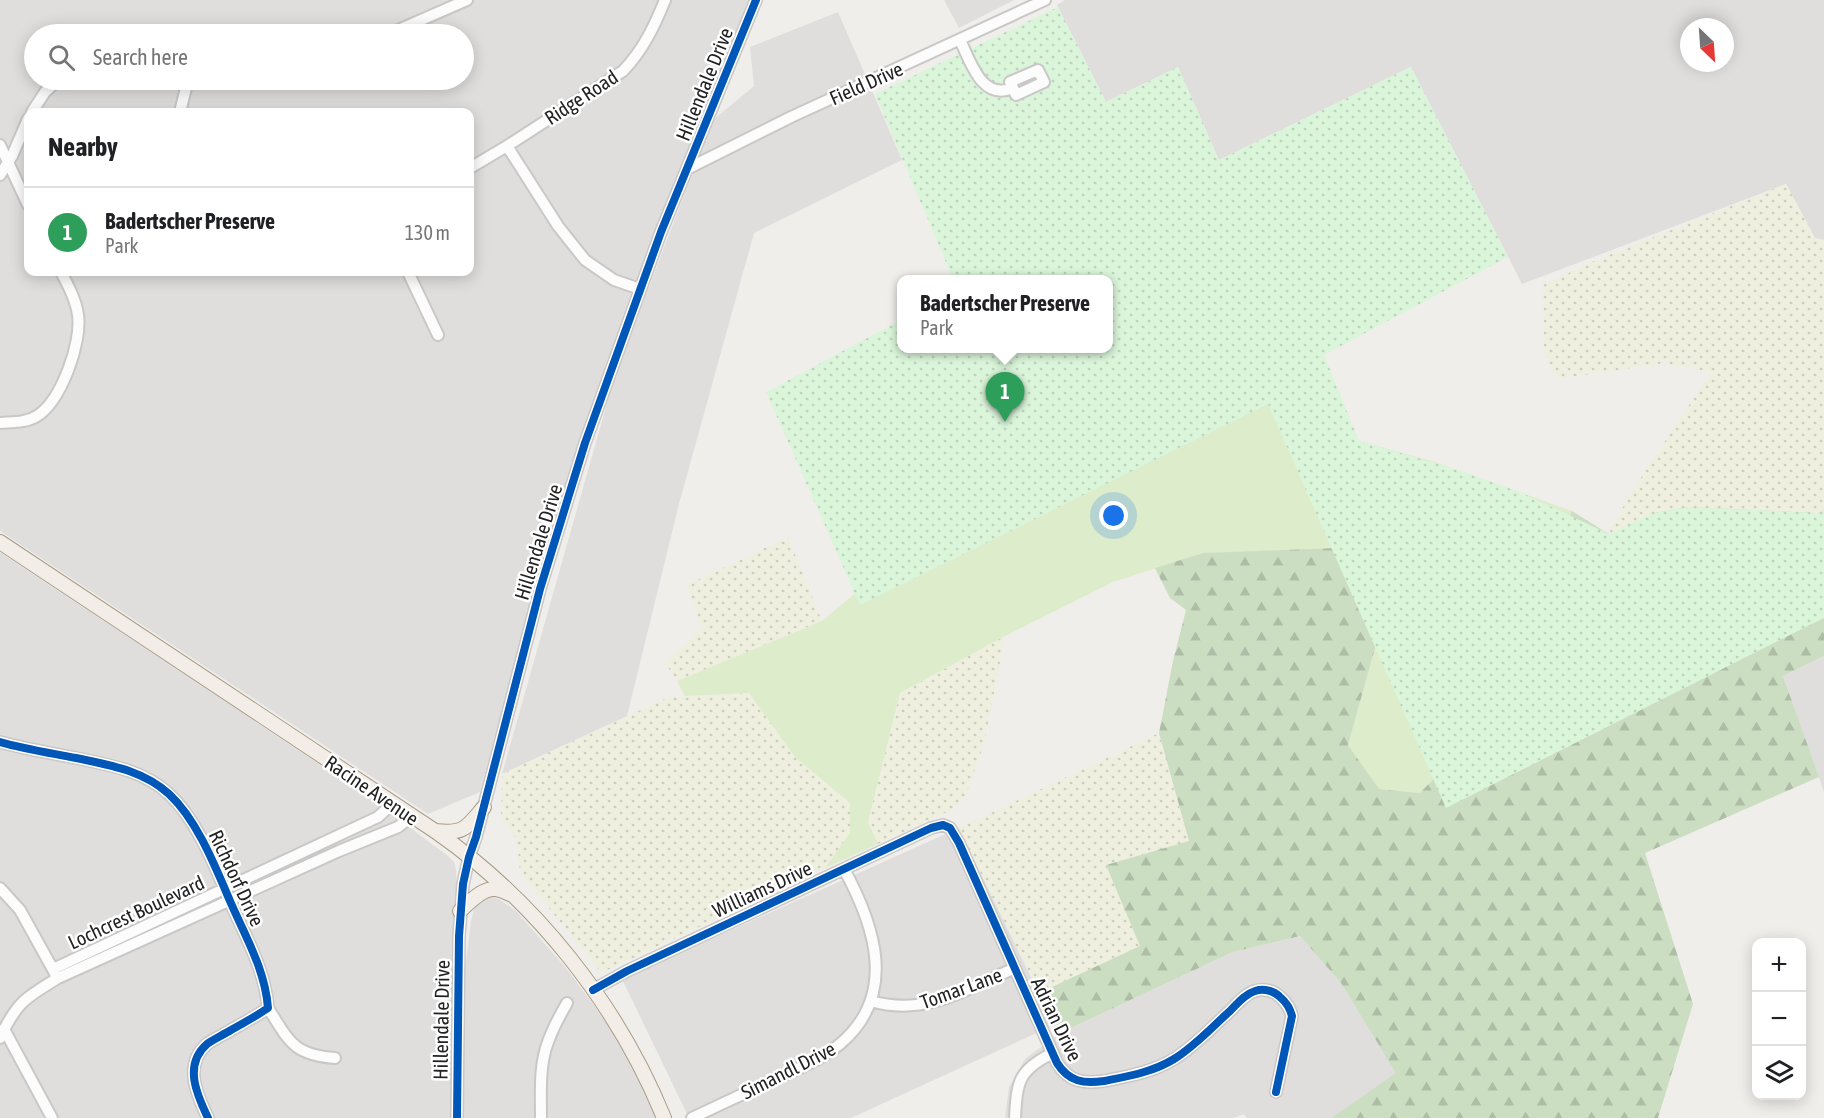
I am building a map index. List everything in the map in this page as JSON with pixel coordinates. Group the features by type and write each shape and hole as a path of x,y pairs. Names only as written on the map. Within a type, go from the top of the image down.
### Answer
{"main road":[{"name":"Racine Avenue","path":"0,542 435,831 469,856 510,894 553,940 593,990 639,1062 664,1118"},
{"path":"435,831 453,833 461,831 484,807"},
{"path":"460,911 474,898 488,890 496,889 510,894"}],"street":[{"path":"412,24 467,0"},
{"name":"Ridge Road","path":"474,166 622,71 636,57 648,39 665,0"},
{"name":"Hillendale Drive","path":"457,1118 457,976 460,911 469,856 484,807 540,589 585,443 640,289 756,0"},
{"name":"Field Drive","path":"687,169 791,117 1045,0"},
{"path":"960,40 981,82 992,91 1006,91 1013,88"},
{"path":"35,108 47,90"},
{"path":"181,108 186,90"},
{"path":"0,175 24,128"},
{"path":"0,145 24,197"},
{"path":"507,146 558,226 585,260 614,280 640,289"},
{"path":"0,423 31,419 43,411 60,388 78,335 78,316 70,289 63,276"},
{"path":"410,276 438,335"},
{"name":"Richdorf Drive","path":"0,742 116,767 150,780 168,793 183,809 196,830 225,889 262,972 268,1008"},
{"name":"Lochcrest Boulevard","path":"2,1034 10,1017 22,1001 55,973 378,817 393,803"},
{"name":"Lochcrest Boulevard","path":"55,973 230,901 339,851 398,827 412,816"},
{"name":"Williams Drive","path":"593,990 627,971 931,828 947,825"},
{"name":"Adrian Drive","path":"947,825 960,843 1053,1053 1067,1076 1084,1083 1148,1072 1186,1051 1250,993 1269,990 1283,999 1292,1016 1276,1092"},
{"name":"Simandl Drive","path":"692,1118 830,1051 850,1035 865,1014 871,1001 876,966 872,935 864,910 844,869"},
{"path":"0,888 20,910 55,973"},
{"name":"Tomar Lane","path":"871,1001 894,1006 926,1005 950,997 1015,968"},
{"path":"541,1118 544,1054 567,1003"},
{"path":"208,1118 198,1098 194,1083 194,1067 198,1054 207,1044 268,1008 287,1038 298,1049 317,1056 335,1058"},
{"path":"2,1034 52,1118"},
{"path":"1015,1118 1017,1092 1025,1072 1032,1065 1053,1053"}],"shaded area":[{"path":"0,0 751,0 631,295 544,558 480,792 428,814 0,531"},
{"path":"944,0 1014,0 959,28"},
{"path":"1065,0 1824,0 1824,240 1815,238 1786,184 1522,284 1411,67 1219,160 1178,67 1106,102 1057,5"},
{"path":"838,12 902,160 754,233 679,504 627,716 502,774 615,375 713,120 754,86 750,47"},
{"path":"0,552 373,800 448,856 454,862 456,870 463,985 475,905 482,898 491,896 516,911 566,968 596,1008 627,1054 659,1118 0,1118"},
{"path":"1824,656 1824,792 1783,676"},
{"path":"959,828 1054,1025 851,1118 689,1118 622,979"},
{"path":"1300,936 1341,983 1397,1073 1331,1118 1246,1118 1244,1114 1233,1118 1005,1118 1009,1087 1025,1059 1058,1034 1233,952"}],"green space":[{"path":"1058,7 1106,102 1178,67 1219,160 1411,67 1508,257 1324,355 1359,441 1459,470 1522,493 1609,534 1654,513 1689,507 1818,513 1824,510 1824,618 1446,808 1268,404 860,605 766,392 897,322 897,353 1113,353 1113,275 951,275 875,94"},
{"path":"1786,184 1815,238 1824,240 1824,510 1595,559 1630,494 1711,372 1665,363 1557,379 1544,351 1543,285 1594,261"},
{"path":"1163,201 1359,441 1435,462 1572,511 1460,751 1420,793 1379,789 1348,745 1377,641 1203,553 1113,582 1005,636 900,693 868,822 878,844 825,868 850,833 850,803 795,757 749,693 685,696 677,681 822,621 876,576 913,353 1113,353 1111,275"},
{"path":"1689,507 1818,513 1824,510 1824,656 1783,676 1819,777 1645,853 1693,1004 1658,1118 1331,1118 1396,1073 1341,983 1300,936 1233,952 1058,1034 1039,993 1140,946 1106,865 1189,841 1159,733 1186,610 1170,598 1155,568 1203,553 1337,548 1377,641 1348,745 1379,789 1420,793 1460,751 1572,511 1720,604 1654,513"},
{"path":"788,537 822,621 677,681 665,663 702,629 687,585"},
{"path":"1005,636 985,741 966,795 951,810 878,844 868,822 900,693"},
{"path":"749,693 795,757 850,803 850,833 825,868 601,973 520,872 517,841 501,818 502,774 669,697"},
{"path":"1159,733 1189,842 1107,865 1140,946 1039,993 959,828"}],"cycle path":[{"path":"457,1118 459,936 463,884 540,589 585,443 661,232 756,0"},
{"path":"0,742 101,763 137,774 169,794 197,830 254,953 263,980 268,1008 207,1044 195,1061 194,1080 208,1118"},
{"path":"593,990 627,971 931,828 943,825 950,828 959,843 1057,1063 1067,1074 1084,1082 1097,1082 1158,1067 1189,1048 1248,994 1265,990 1275,993 1282,999 1292,1016 1276,1092"}],"place":[{"name":"Badertscher Preserve","path":"1005,422"}]}
